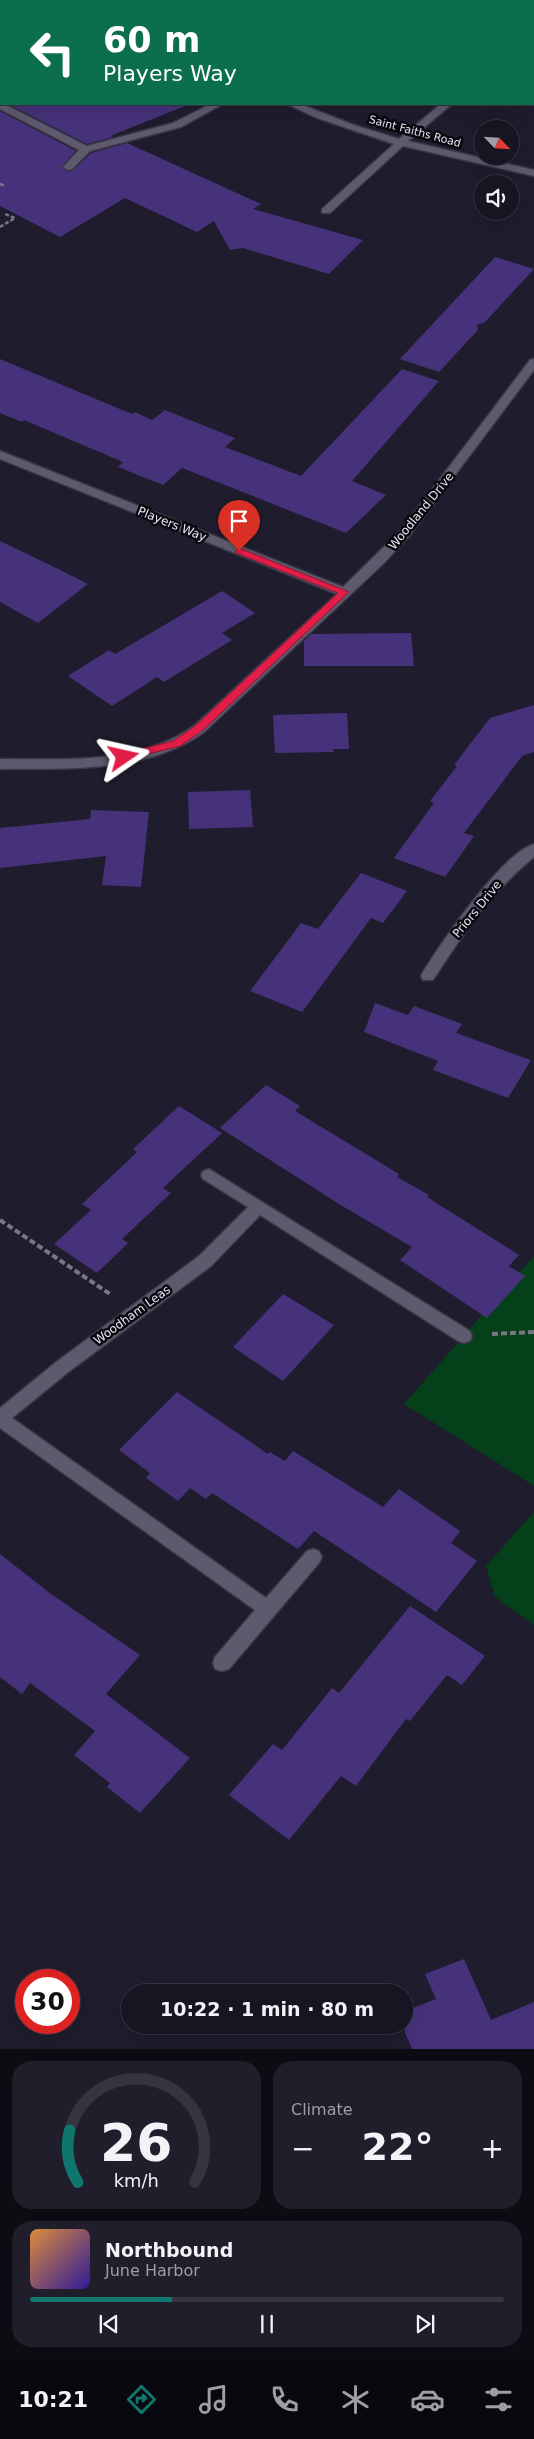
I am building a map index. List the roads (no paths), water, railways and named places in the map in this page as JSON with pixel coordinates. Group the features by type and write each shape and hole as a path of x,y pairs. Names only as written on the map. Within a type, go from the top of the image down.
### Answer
{"street":[{"path":"2,105 86,149"},
{"path":"68,167 86,149 177,125 216,105"},
{"name":"Saint Faiths Road","path":"294,105 337,122 402,142 534,173"},
{"path":"326,211 402,142 447,105"},
{"name":"Woodland Drive","path":"0,764 86,763 144,754 177,744 199,729 406,532 534,362"},
{"name":"Players Way","path":"0,455 344,592"},
{"name":"Priors Drive","path":"428,976 467,918 513,865 534,849"},
{"path":"209,1175 464,1336"},
{"name":"Woodham Leas","path":"259,1206 205,1261 61,1368 0,1419 268,1609"},
{"path":"222,1663 312,1557"}]}
